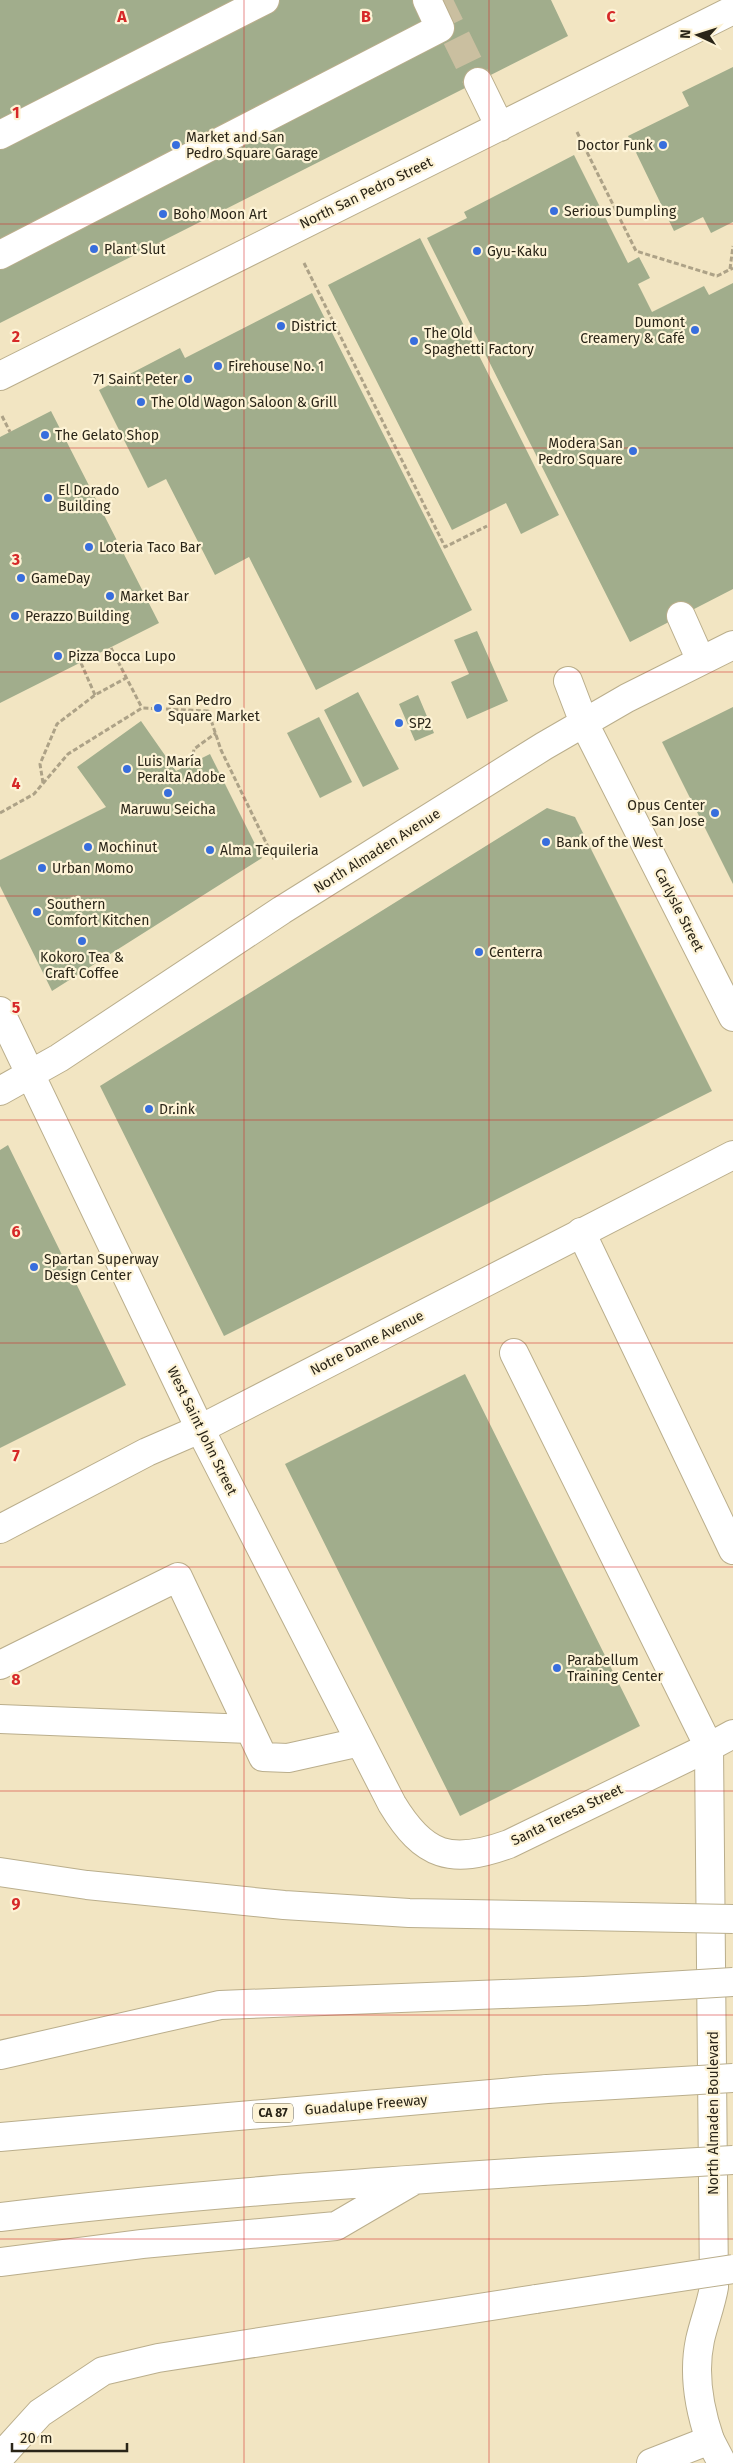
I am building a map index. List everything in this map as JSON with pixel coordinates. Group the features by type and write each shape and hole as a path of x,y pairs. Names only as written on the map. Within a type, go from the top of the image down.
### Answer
{"main road":[{"path":"0,135 266,0"},
{"path":"0,254 440,28 427,0"},
{"name":"North San Pedro Street","path":"0,376 733,10"},
{"path":"478,82 500,127"},
{"path":"681,616 701,661"},
{"name":"North Almaden Avenue","path":"0,1091 32,1074 282,910 584,723 627,698 733,645"},
{"name":"Carlysle Street","path":"568,681 584,723 733,1017"},
{"name":"West Saint John Street","path":"0,1011 32,1074 200,1429 404,1825 420,1842"},
{"name":"Notre Dame Avenue","path":"0,1529 147,1452 200,1429 733,1155"},
{"path":"581,1232 733,1550"},
{"path":"514,1353 709,1747 733,1734"},
{"path":"0,1666 178,1577 263,1758 288,1758 360,1742"},
{"path":"0,1719 249,1729"},
{"name":"Santa Teresa Street","path":"420,1842 441,1853 466,1855 490,1851 709,1747"},
{"name":"North Almaden Boulevard","path":"651,2463 716,2451 703,2419 697,2368 700,2341 711,2305 714,2287 709,1747"},
{"path":"0,1872 87,1885 284,1905 409,1913 733,1919"},
{"path":"0,2055 220,2005 584,1992 733,1982"},
{"name":"Guadalupe Freeway","path":"0,2137 547,2089 733,2078"},
{"path":"0,2217 140,2200 417,2179 733,2160"},
{"path":"0,2262 142,2244 336,2226 417,2179"},
{"path":"0,2457 40,2413 103,2371 158,2358 733,2269"}],"path":[{"path":"576,132 636,252 717,276 731,269 733,246"},
{"path":"158,243 160,248"},
{"path":"303,262 446,547 487,526"},
{"path":"2,416 10,432"},
{"path":"111,648 142,708"},
{"path":"81,663 94,695"},
{"path":"43,784 40,764 56,724 94,695 126,678"},
{"path":"0,813 34,794 68,754 142,708 208,711 221,750 274,859"},
{"path":"192,762 194,749 216,733"}],"building":[{"name":"Market and San Pedro Square Garage","path":"0,0 551,0 568,36 0,323"},
{"path":"733,67 733,222 711,233 703,217 674,231 628,136 689,106 682,92"},
{"name":"Modera San Pedro Square","path":"574,155 628,263 639,257 650,278 638,284 652,312 704,286 709,295 733,283 733,589 630,642 427,238 467,218 464,212"},
{"name":"The Old Spaghetti Factory","path":"420,238 559,515 521,534 506,503 452,530 328,285"},
{"path":"312,293 472,610 316,690 249,557 215,575 166,479 148,488 99,390 180,348 185,358"},
{"name":"El Dorado Building","path":"51,411 159,623 0,703 0,437"},
{"path":"477,631 508,701 467,719 451,682 469,674 454,640"},
{"path":"358,692 399,769 363,787 324,710"},
{"path":"418,695 434,733 415,741 399,704"},
{"name":"Opus Center San Jose","path":"733,707 733,884 662,742"},
{"path":"319,717 352,782 320,798 287,733"},
{"path":"141,721 176,771 210,754 262,858 52,991 0,886 0,860 106,807 77,767"},
{"name":"Centerra","path":"547,808 575,817 712,1091 224,1336 100,1086"},
{"name":"Spartan Superway Design Center","path":"8,1145 126,1385 0,1448 0,1150"},
{"path":"465,1374 640,1726 460,1816 285,1464"}],"tunnel":[{"path":"438,0 478,82"}],"place":[{"name":"Market and San Pedro Square Garage","path":"176,145"},
{"name":"Doctor Funk","path":"663,145"},
{"name":"Serious Dumpling","path":"554,211"},
{"name":"Boho Moon Art","path":"163,214"},
{"name":"Plant Slut","path":"94,249"},
{"name":"Gyu-Kaku","path":"477,251"},
{"name":"District","path":"281,326"},
{"name":"Dumont Creamery & Café","path":"695,330"},
{"name":"The Old Spaghetti Factory","path":"414,341"},
{"name":"Firehouse No. 1","path":"218,366"},
{"name":"71 Saint Peter","path":"188,379"},
{"name":"The Old Wagon Saloon & Grill","path":"141,402"},
{"name":"The Gelato Shop","path":"45,435"},
{"name":"Modera San Pedro Square","path":"633,451"},
{"name":"El Dorado Building","path":"48,498"},
{"name":"Loteria Taco Bar","path":"89,547"},
{"name":"GameDay","path":"21,578"},
{"name":"Market Bar","path":"110,596"},
{"name":"Perazzo Building","path":"15,616"},
{"name":"Pizza Bocca Lupo","path":"58,656"},
{"name":"San Pedro Square Market","path":"158,708"},
{"name":"SP2","path":"399,723"},
{"name":"Luis María Peralta Adobe","path":"127,769"},
{"name":"Maruwu Seicha","path":"168,793"},
{"name":"Opus Center San Jose","path":"715,813"},
{"name":"Bank of the West","path":"546,842"},
{"name":"Mochinut","path":"88,847"},
{"name":"Alma Tequileria","path":"210,850"},
{"name":"Urban Momo","path":"42,868"},
{"name":"Southern Comfort Kitchen","path":"37,912"},
{"name":"Kokoro Tea & Craft Coffee","path":"82,941"},
{"name":"Centerra","path":"479,952"},
{"name":"Dr.ink","path":"149,1109"},
{"name":"Spartan Superway Design Center","path":"34,1267"},
{"name":"Parabellum Training Center","path":"557,1668"}]}
